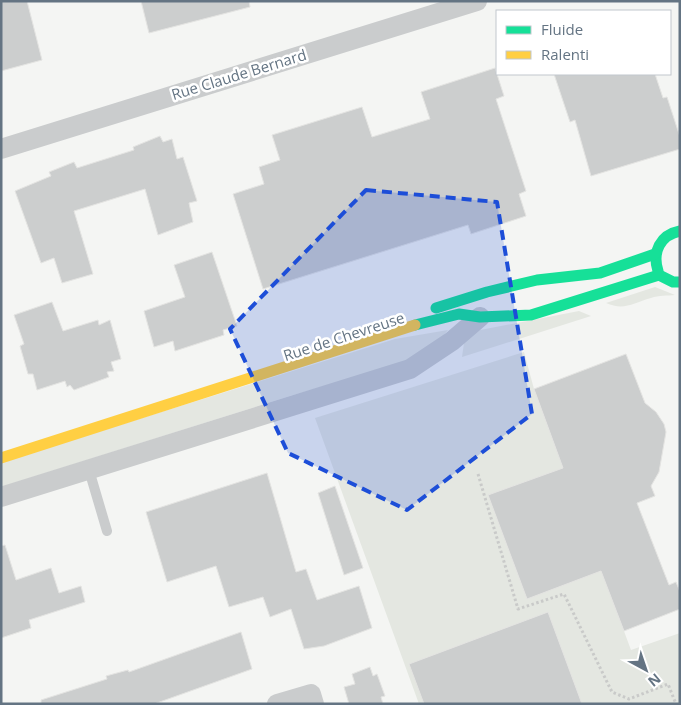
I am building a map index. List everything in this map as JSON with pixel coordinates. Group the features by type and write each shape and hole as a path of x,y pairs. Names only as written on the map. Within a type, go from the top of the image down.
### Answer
{"street":[{"name":"Rue Claude Bernard","path":"1,148 477,1"},
{"path":"680,231 675,231 664,238 658,245 655,254 655,264 659,275 673,282 680,282"},
{"name":"Rue de Chevreuse","path":"1,446 487,292 537,280 600,273 655,254"},
{"name":"Rue de Chevreuse","path":"1,458 422,323 459,314 480,317 531,315 659,275"},
{"path":"1,497 410,369 452,341 480,317"},
{"path":"277,704 311,694 314,704"}],"lane":[{"path":"89,470 107,531"}],"path":[{"path":"478,474 518,609 564,594 612,692 629,700 668,684 676,704"}],"highlighted area":[{"path":"366,190 497,202 532,414 407,510 288,453 230,329"}],"shaded area":[{"path":"655,287 675,295 654,297 623,306 606,303"},
{"path":"579,311 591,316 462,357 464,343 475,331"},
{"path":"448,330 439,341 405,362 290,396 1,487 1,462 395,339"},
{"path":"524,352 534,389 631,650 680,633 680,704 419,704 315,418"}],"building":[{"path":"1,1 27,1 42,60 1,71"},
{"path":"141,1 249,1 250,7 149,33"},
{"path":"495,68 504,96 496,99 526,191 519,194 526,216 471,234 468,225 263,289 233,194 264,184 259,167 280,160 272,135 362,107 372,137 430,119 421,92"},
{"path":"554,75 655,75 663,98 667,97 680,137 680,149 591,176 575,120 570,122"},
{"path":"160,136 163,142 172,139 177,159 183,157 197,201 189,203 193,222 158,235 145,189 74,211 93,274 62,283 54,258 41,263 15,191 51,176 49,172 74,162 77,168 134,150 133,147"},
{"path":"212,252 237,326 223,330 224,335 175,351 173,341 154,347 144,311 185,297 174,265"},
{"path":"52,302 63,331 98,320 99,325 110,320 121,359 111,362 114,371 107,372 109,377 74,390 70,385 67,387 65,381 37,390 33,374 28,374 20,346 24,344 14,315"},
{"path":"626,354 645,403 656,412 664,424 666,432 659,472 651,486 655,496 637,503 669,585 676,582 680,592 680,609 624,631 601,571 527,599 488,495 563,468 534,389"},
{"path":"267,473 296,572 306,569 317,600 359,586 372,628 324,646 304,649 291,609 270,617 263,597 229,607 216,566 167,582 146,512"},
{"path":"335,486 363,568 344,575 318,493"},
{"path":"5,545 16,580 51,568 59,593 81,586 85,602 29,620 31,628 1,638 1,546"},
{"path":"548,612 582,704 424,704 409,664"},
{"path":"241,632 252,669 154,704 41,704 41,700 107,679 106,676 128,670 129,672"},
{"path":"370,667 373,676 377,674 385,696 381,697 383,704 349,704 344,687 355,684 352,674"}],"traffic: fast":[{"path":"658,271 656,257 659,245 667,236 680,231"},
{"path":"436,308 487,292 537,280 600,273 655,254"},
{"path":"415,325 459,314 480,317 531,315 659,275 673,282 680,282"}],"traffic: slow":[{"path":"1,458 415,325"}]}
